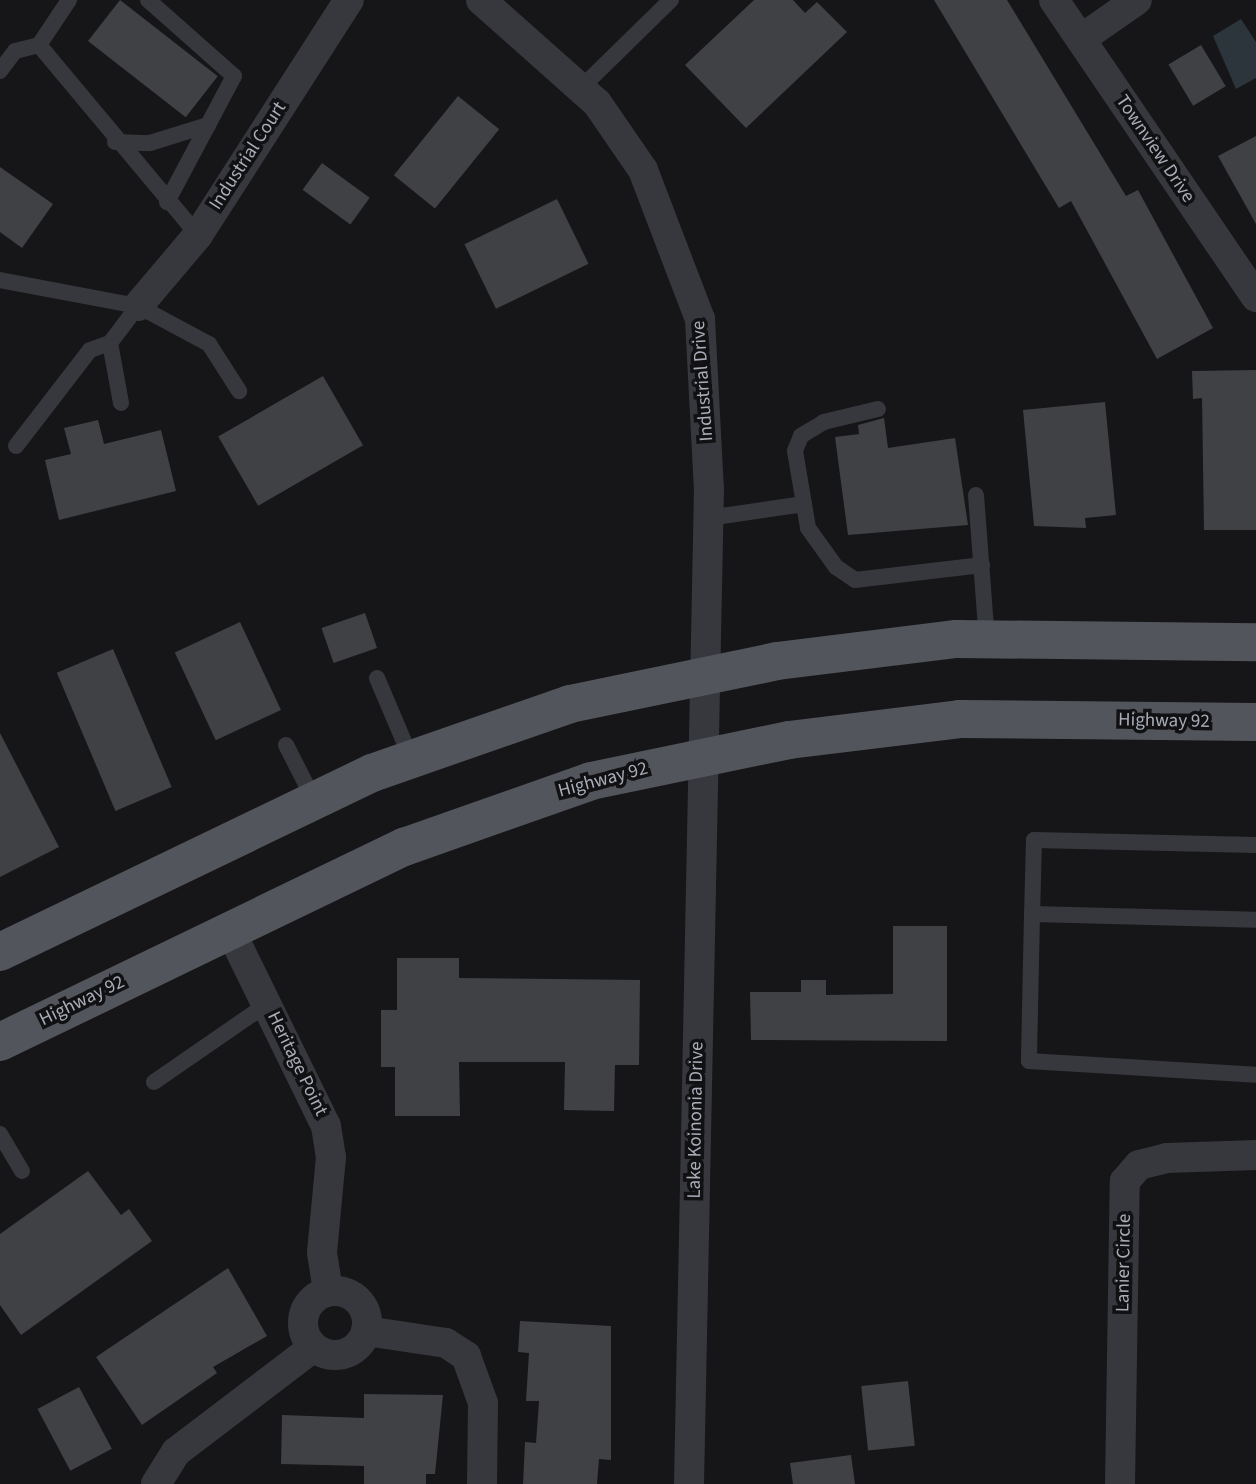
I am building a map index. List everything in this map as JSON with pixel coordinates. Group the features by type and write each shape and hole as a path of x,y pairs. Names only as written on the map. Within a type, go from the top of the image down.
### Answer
{"main road":[{"path":"0,952 314,800 411,758 570,704 703,674 881,646 987,640 1256,642"},
{"name":"Highway 92","path":"0,1042 229,928 490,813 703,755 960,719 1256,722"}],"street":[{"name":"Industrial Court","path":"138,306 198,235 349,0"},
{"name":"Industrial Drive","path":"481,0 581,88 643,170 699,319 708,518 703,755"},
{"name":"Townview Drive","path":"1054,0 1256,297"},
{"path":"1081,39 1137,0"},
{"name":"Lake Koinonia Drive","path":"689,1484 703,755"},
{"name":"Heritage Point","path":"229,928 326,1126 331,1157 323,1252 328,1292"},
{"name":"Lanier Circle","path":"1120,1484 1125,1181 1139,1166 1167,1158 1256,1155"},
{"path":"314,1347 303,1320 311,1302 328,1292 359,1301 366,1331"},
{"path":"314,1347 344,1354 366,1331"},
{"path":"366,1331 446,1343 466,1356 484,1403 482,1484"},
{"path":"156,1484 176,1452 314,1347"}],"lane":[{"path":"0,71 15,51 39,45 69,0"},
{"path":"148,0 234,76 167,202"},
{"path":"581,88 671,0"},
{"path":"39,45 115,142 198,235"},
{"path":"115,142 150,143 208,125"},
{"path":"0,280 138,306 209,344 239,391"},
{"path":"16,446 89,350 110,343 138,306"},
{"path":"110,343 121,403"},
{"path":"878,409 824,422 801,436 795,451 808,527 836,567 855,580 982,565"},
{"path":"976,495 987,640"},
{"path":"708,518 804,504"},
{"path":"377,678 411,758"},
{"path":"286,744 314,800"},
{"path":"1256,845 1034,840 1029,1061 1256,1075"},
{"path":"1032,914 1256,919"},
{"path":"154,1082 268,1004"},
{"path":"0,1134 22,1171"}],"shaded area":[{"path":"1241,19 1256,42 1256,78 1236,89 1213,36"}],"building":[{"path":"120,0 218,76 186,117 88,41"},
{"path":"754,0 793,0 805,13 817,2 847,32 746,128 685,65"},
{"path":"934,0 1007,0 1126,196 1138,190 1213,328 1157,359 1071,201 1059,208"},
{"path":"1201,45 1226,86 1193,106 1168,65"},
{"path":"458,96 499,129 435,209 394,175"},
{"path":"1256,136 1256,224 1218,156"},
{"path":"322,163 370,198 350,224 303,190"},
{"path":"0,167 53,204 22,248 0,232"},
{"path":"557,199 589,264 496,309 464,244"},
{"path":"1256,370 1256,530 1204,530 1202,398 1193,399 1192,371"},
{"path":"323,376 363,445 258,506 218,436"},
{"path":"1105,402 1116,515 1085,518 1086,528 1034,526 1023,410"},
{"path":"884,418 888,448 955,438 968,525 848,535 835,437 859,434 858,425"},
{"path":"98,420 104,444 161,430 176,491 59,520 45,460 71,454 64,428"},
{"path":"365,613 377,648 334,663 322,628"},
{"path":"240,622 281,710 216,740 175,652"},
{"path":"113,649 172,787 115,811 57,673"},
{"path":"0,733 59,847 0,877"},
{"path":"893,926 947,926 947,1041 751,1040 750,992 801,992 801,980 826,980 826,995 893,994"},
{"path":"397,958 459,958 459,978 640,980 639,1065 615,1065 614,1111 564,1110 565,1062 459,1062 460,1116 395,1116 395,1067 381,1067 381,1010 397,1010"},
{"path":"88,1171 121,1215 129,1209 152,1241 21,1335 0,1305 0,1234"},
{"path":"228,1268 267,1336 213,1367 217,1373 142,1425 96,1357"},
{"path":"520,1321 611,1326 611,1460 599,1459 597,1484 523,1484 525,1442 536,1443 539,1401 526,1401 529,1353 518,1352"},
{"path":"908,1381 915,1446 868,1451 861,1386"},
{"path":"79,1387 112,1449 70,1471 38,1409"},
{"path":"364,1394 443,1395 435,1474 426,1474 426,1484 364,1484 364,1466 281,1464 282,1415 364,1418"},
{"path":"851,1455 855,1484 793,1484 790,1463"}]}
